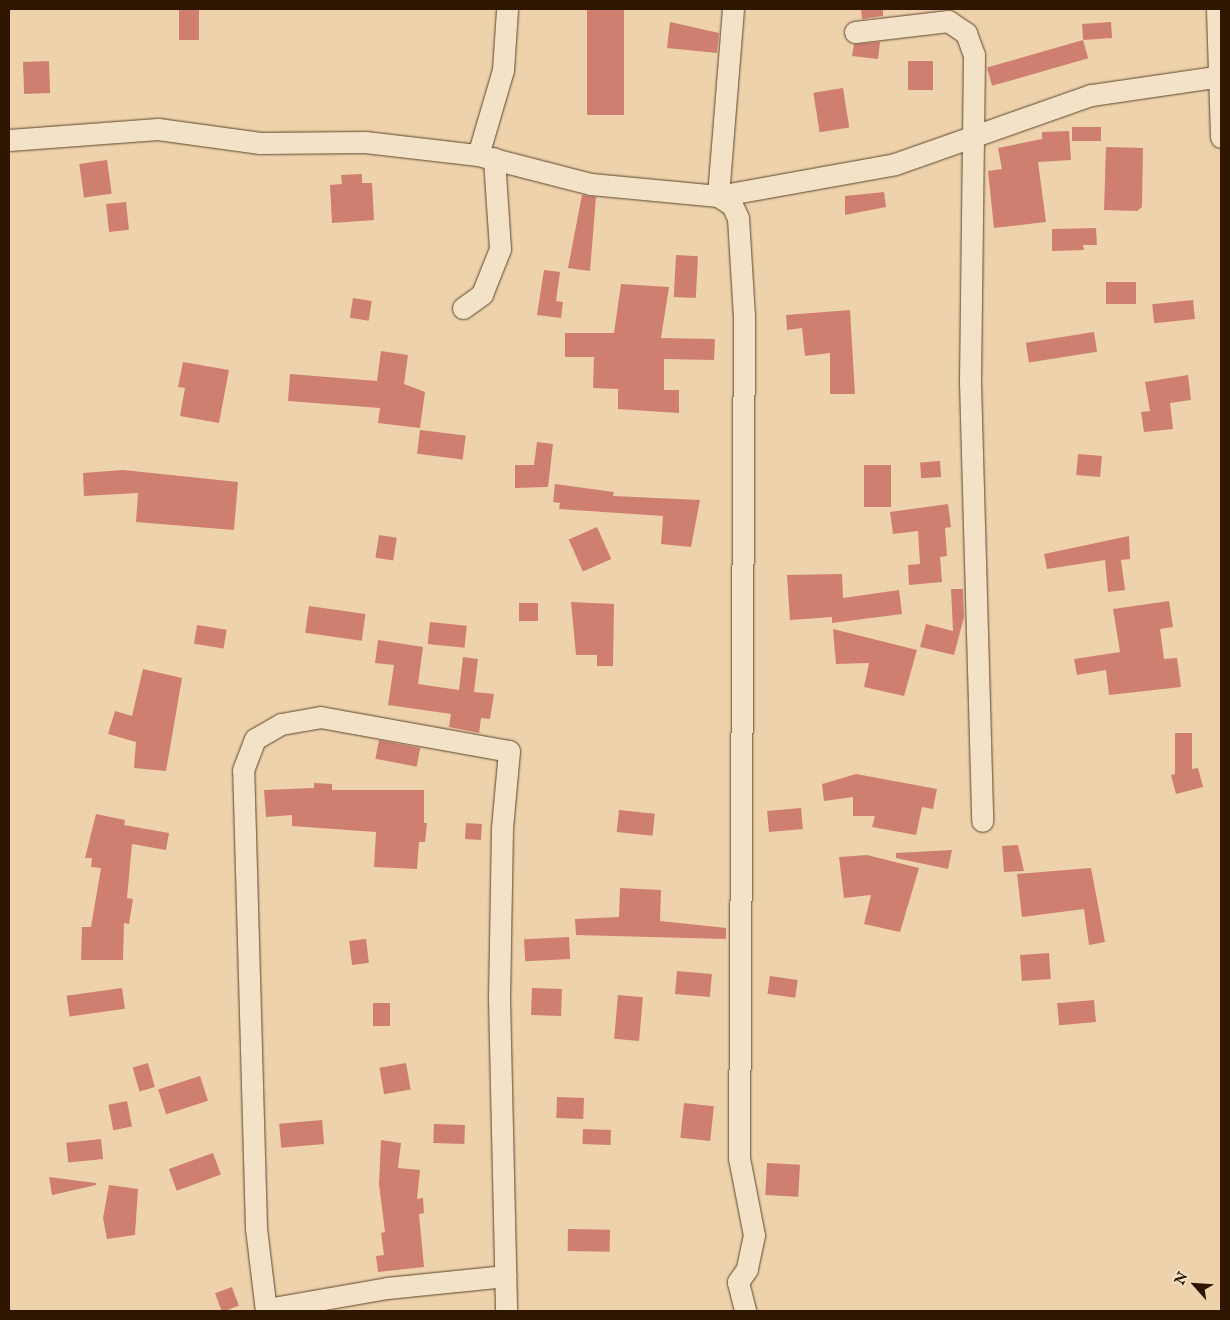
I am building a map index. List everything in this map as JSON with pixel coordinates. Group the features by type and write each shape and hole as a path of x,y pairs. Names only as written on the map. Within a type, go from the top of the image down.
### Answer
{"street":[{"path":"463,308 482,294 500,249 486,157 503,70 507,9"},
{"path":"718,196 733,9"},
{"path":"968,9 966,33 974,55 970,382 982,821"},
{"path":"1217,9 1221,137"},
{"path":"855,32 948,21 966,33"},
{"path":"9,140 158,129 260,143 365,142 486,157 591,184 718,196 895,164 972,139 1091,95 1219,76"},
{"path":"718,196 732,205 738,218 744,315 739,1158 754,1235 747,1269 738,1282 745,1311"},
{"path":"505,1276 387,1288 266,1310 256,1228 243,770 256,739 280,724 320,717 509,750 499,998 506,1311"}],"building":[{"path":"179,9 199,9 199,40 179,40"},
{"path":"587,9 624,9 624,115 587,115"},
{"path":"861,9 883,9 883,16 862,19"},
{"path":"670,22 719,33 717,53 667,48"},
{"path":"1111,22 1112,38 1083,40 1082,24"},
{"path":"1083,40 1088,58 992,86 987,68"},
{"path":"880,42 878,59 852,56 854,44"},
{"path":"49,61 50,93 24,94 23,62"},
{"path":"908,61 933,61 933,90 908,90"},
{"path":"843,88 849,128 820,132 813,93"},
{"path":"1072,127 1101,127 1101,141 1072,141"},
{"path":"1069,131 1071,160 1038,162 1046,222 994,228 988,171 1002,169 998,148 1042,139 1042,132"},
{"path":"1106,147 1143,148 1142,207 1137,211 1104,210"},
{"path":"107,160 112,194 84,198 79,164"},
{"path":"362,174 362,183 372,183 374,220 332,223 330,185 342,184 341,175"},
{"path":"884,192 886,207 845,215 845,196"},
{"path":"582,195 596,197 590,271 568,268"},
{"path":"126,202 129,230 109,232 106,204"},
{"path":"1096,228 1097,245 1083,245 1084,250 1052,251 1052,229"},
{"path":"676,255 698,256 696,298 674,297"},
{"path":"544,270 560,272 556,301 563,302 561,318 537,315"},
{"path":"1106,282 1136,282 1136,304 1106,304"},
{"path":"621,284 669,287 661,338 715,339 714,360 664,359 664,390 679,390 679,413 618,409 618,389 593,388 594,357 565,357 565,333 614,333"},
{"path":"353,298 372,301 369,321 350,318"},
{"path":"1193,300 1195,319 1154,323 1152,304"},
{"path":"850,310 855,394 830,394 830,353 805,356 802,328 787,330 786,315"},
{"path":"1094,332 1097,352 1029,363 1026,343"},
{"path":"381,351 408,355 404,384 425,392 420,428 378,423 380,408 288,401 290,374 377,381"},
{"path":"183,362 229,370 219,423 180,416 185,388 178,387"},
{"path":"1188,375 1191,400 1170,403 1173,429 1144,432 1141,412 1150,411 1145,382"},
{"path":"420,430 466,436 463,459 417,454"},
{"path":"537,442 553,444 548,487 515,488 515,465 534,465"},
{"path":"1078,454 1102,456 1100,477 1076,475"},
{"path":"940,461 941,477 921,478 920,462"},
{"path":"864,465 891,465 891,507 864,507"},
{"path":"123,470 238,482 234,530 136,522 138,493 84,496 83,473"},
{"path":"555,484 614,492 613,496 700,500 691,547 661,544 663,516 559,509 560,503 553,502"},
{"path":"948,504 951,527 945,528 947,556 940,557 942,582 909,585 908,565 920,564 918,531 893,534 890,512"},
{"path":"597,527 611,559 583,572 569,540"},
{"path":"379,535 397,538 393,561 375,558"},
{"path":"1129,536 1130,559 1121,560 1125,590 1108,592 1105,560 1047,569 1044,554"},
{"path":"842,574 843,598 899,590 902,614 832,623 832,617 790,620 787,575"},
{"path":"951,589 963,589 964,617 954,655 920,647 926,624 953,631"},
{"path":"1169,601 1173,627 1160,629 1164,659 1177,658 1181,687 1109,695 1106,670 1077,675 1074,659 1120,652 1113,609"},
{"path":"571,602 614,604 613,666 597,666 597,655 576,655"},
{"path":"519,603 538,603 538,621 519,621"},
{"path":"309,606 365,614 362,641 305,633"},
{"path":"430,622 467,626 464,648 428,644"},
{"path":"197,625 227,630 224,648 194,644"},
{"path":"833,629 917,650 904,696 864,687 869,663 836,664"},
{"path":"378,640 423,647 418,684 459,690 463,657 478,659 474,692 494,694 490,719 481,718 479,733 449,727 451,714 388,705 394,665 375,663"},
{"path":"143,669 182,678 166,771 134,768 136,742 108,734 115,711 132,716"},
{"path":"1175,733 1192,733 1192,769 1198,768 1203,787 1176,794 1171,775 1175,774"},
{"path":"379,740 420,748 417,767 375,759"},
{"path":"856,774 937,789 933,809 922,807 916,835 872,827 875,816 853,816 853,797 824,801 822,784"},
{"path":"314,783 332,784 332,790 424,790 424,823 427,823 425,842 419,842 417,869 374,867 376,832 292,826 292,815 266,817 264,790 314,788"},
{"path":"801,808 803,829 769,832 767,811"},
{"path":"619,810 655,814 653,836 617,832"},
{"path":"96,814 125,820 124,825 169,833 166,850 132,844 127,898 133,899 129,924 124,923 123,960 81,960 82,927 91,927 101,868 91,867 92,858 85,858"},
{"path":"466,823 482,824 481,840 465,839"},
{"path":"1018,845 1024,871 1004,872 1002,846"},
{"path":"952,850 948,869 896,858 896,853"},
{"path":"867,855 919,868 900,932 864,924 871,895 844,898 839,857"},
{"path":"1091,868 1105,942 1089,945 1084,909 1022,917 1017,874"},
{"path":"620,888 661,890 660,921 726,928 726,939 576,935 575,919 619,917"},
{"path":"569,937 570,959 525,961 524,939"},
{"path":"366,939 369,963 352,965 349,941"},
{"path":"1049,953 1051,979 1022,981 1020,955"},
{"path":"677,971 712,974 710,997 675,994"},
{"path":"770,976 798,980 795,998 767,994"},
{"path":"122,988 125,1009 69,1017 67,996"},
{"path":"532,988 562,989 561,1016 531,1015"},
{"path":"618,995 643,997 639,1041 614,1039"},
{"path":"1094,1000 1096,1022 1059,1025 1057,1003"},
{"path":"373,1003 390,1003 390,1026 373,1026"},
{"path":"148,1063 155,1087 140,1091 133,1067"},
{"path":"406,1063 411,1090 384,1094 379,1068"},
{"path":"200,1076 208,1101 166,1114 158,1090"},
{"path":"557,1097 584,1098 583,1119 556,1118"},
{"path":"127,1101 132,1127 113,1130 108,1105"},
{"path":"684,1103 714,1106 710,1141 680,1138"},
{"path":"322,1120 324,1144 281,1148 279,1124"},
{"path":"434,1124 465,1125 464,1144 433,1143"},
{"path":"583,1129 611,1130 610,1145 582,1144"},
{"path":"101,1139 103,1159 68,1163 66,1143"},
{"path":"381,1140 401,1143 398,1168 420,1170 417,1199 423,1198 424,1213 419,1214 424,1267 378,1272 376,1256 384,1255 381,1233 385,1232 379,1184"},
{"path":"213,1153 221,1175 177,1191 169,1169"},
{"path":"767,1163 800,1165 798,1197 765,1195"},
{"path":"49,1177 96,1183 96,1185 52,1195"},
{"path":"109,1185 138,1189 135,1235 107,1239 103,1218"},
{"path":"568,1229 610,1230 610,1252 568,1251"},
{"path":"232,1287 239,1306 222,1311 215,1293"}]}
